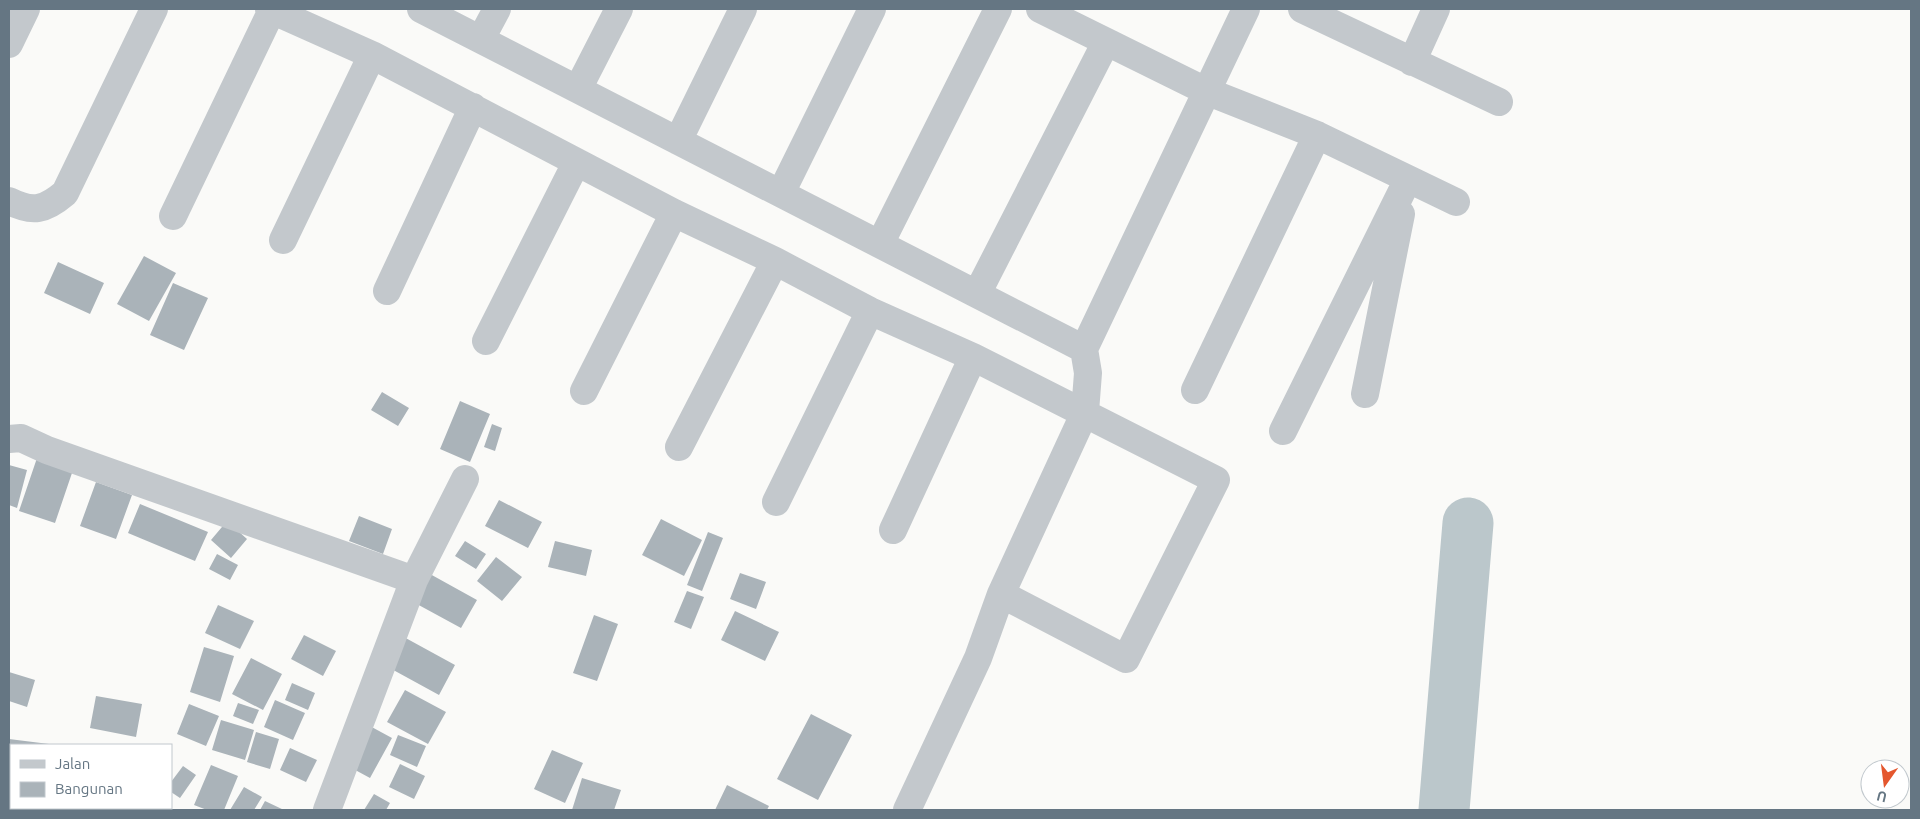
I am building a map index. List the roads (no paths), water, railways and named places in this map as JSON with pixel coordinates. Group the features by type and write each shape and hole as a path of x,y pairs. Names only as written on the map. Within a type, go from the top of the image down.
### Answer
{"street":[{"path":"9,44 26,9"},
{"path":"9,201 19,206 36,209 50,205 65,193 154,9"},
{"path":"173,216 271,9 372,55 674,213 775,260 870,311 973,357 1085,412 1216,480 1126,659 1001,594"},
{"path":"421,9 1084,349"},
{"path":"481,39 497,9"},
{"path":"578,89 619,9"},
{"path":"678,140 743,9"},
{"path":"780,193 872,9"},
{"path":"880,244 998,9"},
{"path":"1040,9 1206,91 1317,135 1456,202"},
{"path":"907,810 978,658 1001,594 1085,412 1088,373 1084,349 1246,9"},
{"path":"1302,9 1499,102"},
{"path":"1412,62 1436,9"},
{"path":"977,294 1106,42"},
{"path":"283,240 372,55"},
{"path":"387,291 473,107"},
{"path":"1195,390 1317,135"},
{"path":"486,341 576,163"},
{"path":"1365,394 1408,179"},
{"path":"1283,432 1408,179"},
{"path":"584,391 674,213"},
{"path":"679,447 775,260"},
{"path":"776,502 870,311"},
{"path":"893,530 973,357"},
{"path":"9,439 21,438 47,450 414,580"},
{"path":"327,810 414,580 465,479"}],"waterway":[{"path":"1444,810 1468,523"}]}
